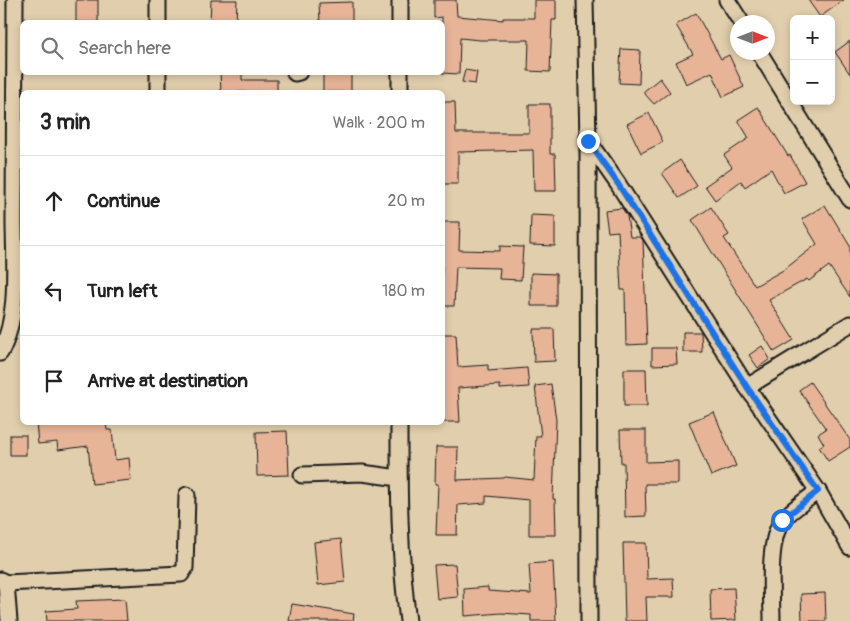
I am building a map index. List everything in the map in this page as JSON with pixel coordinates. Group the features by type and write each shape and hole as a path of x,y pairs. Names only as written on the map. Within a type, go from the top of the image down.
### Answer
{"street":[{"path":"0,353 7,340 13,304 16,124 19,72 15,0"},
{"path":"158,0 158,20"},
{"path":"400,0 400,20"},
{"path":"585,0 588,141 589,621"},
{"path":"727,0 737,15"},
{"path":"765,60 850,198"},
{"path":"158,75 158,90"},
{"path":"400,75 400,90"},
{"path":"588,141 618,184 747,387 818,491 850,548"},
{"path":"747,387 850,324"},
{"path":"399,425 399,515 404,593 408,621"},
{"path":"302,475 362,473 399,478"},
{"path":"772,621 772,558 775,535 782,520 818,491"},
{"path":"9,621 3,582 181,574 186,568 186,495"}],"building":[{"path":"76,0 98,0 98,20 76,20"},
{"path":"211,0 237,0 236,20 210,20"},
{"path":"434,0 456,0 457,16 503,20 503,18 534,18 534,0 556,0 556,20 552,20 550,72 528,71 529,40 460,38 459,74 445,73 445,20 442,20 442,17 434,18"},
{"path":"808,0 844,0 823,15 819,15"},
{"path":"352,2 352,20 320,20 319,3"},
{"path":"696,13 721,59 729,55 744,87 723,97 712,72 686,84 676,62 693,54 676,25"},
{"path":"850,41 850,74 835,52"},
{"path":"621,49 640,50 639,84 619,83"},
{"path":"465,70 477,72 475,84 462,82"},
{"path":"220,75 242,75 242,80 277,80 277,90 221,90"},
{"path":"323,75 351,75 351,90 323,90"},
{"path":"660,78 670,92 654,104 643,92"},
{"path":"445,102 455,102 456,133 529,133 529,104 550,104 550,154 555,154 556,191 534,191 533,150 458,152 458,184 445,184"},
{"path":"758,107 788,156 790,155 805,182 784,193 771,169 745,187 741,181 715,200 705,186 732,167 724,155 749,138 738,120"},
{"path":"649,113 663,142 641,153 627,124"},
{"path":"680,160 697,186 679,198 662,173"},
{"path":"825,205 850,246 850,297 829,266 809,281 807,279 769,300 794,340 774,352 692,220 711,207 729,235 724,238 755,286 785,269 817,244 802,219"},
{"path":"622,208 627,216 630,237 640,237 643,240 647,344 626,345 625,290 621,290 618,231 608,232 605,210"},
{"path":"531,215 555,216 555,246 530,245"},
{"path":"445,222 460,222 459,250 500,251 500,246 523,247 521,280 499,279 500,268 456,267 454,306 445,306"},
{"path":"531,273 556,274 556,306 531,306"},
{"path":"533,329 554,329 555,361 534,362"},
{"path":"683,332 701,332 702,352 683,352"},
{"path":"445,334 456,334 458,367 488,365 488,371 527,368 529,387 500,389 500,385 458,388 460,422 445,422"},
{"path":"762,346 770,359 758,368 749,355"},
{"path":"652,348 676,348 677,364 652,365"},
{"path":"624,369 646,369 647,406 624,406"},
{"path":"810,382 850,440 850,447 828,461 819,447 824,444 818,434 826,429 799,390"},
{"path":"551,384 556,420 553,499 555,499 556,535 529,535 529,500 486,496 486,503 458,505 457,535 436,535 438,484 435,484 436,447 458,447 457,480 505,477 534,480 536,436 541,436 535,386"},
{"path":"714,412 736,466 711,476 689,422"},
{"path":"36,425 106,425 107,430 112,430 115,460 129,458 131,480 92,484 88,446 58,450 57,442 38,444"},
{"path":"620,430 646,430 646,462 678,461 678,484 645,484 646,516 625,517 624,463 621,463"},
{"path":"287,431 289,475 257,476 256,432"},
{"path":"10,435 26,435 26,455 10,455"},
{"path":"341,539 345,582 318,585 314,542"},
{"path":"623,543 646,543 647,579 673,578 674,597 646,597 647,621 625,621"},
{"path":"553,562 556,621 531,621 531,615 501,613 465,616 464,589 488,587 488,591 531,594 529,564"},
{"path":"455,564 458,597 437,599 434,565"},
{"path":"734,588 736,620 711,621 710,589"},
{"path":"825,593 826,621 802,621 801,594"},
{"path":"125,599 127,621 47,621 46,611 77,609 76,601"},
{"path":"292,604 354,614 353,621 289,621"}],"route":[{"path":"588,141 618,184 747,387 818,491 782,520"}]}
